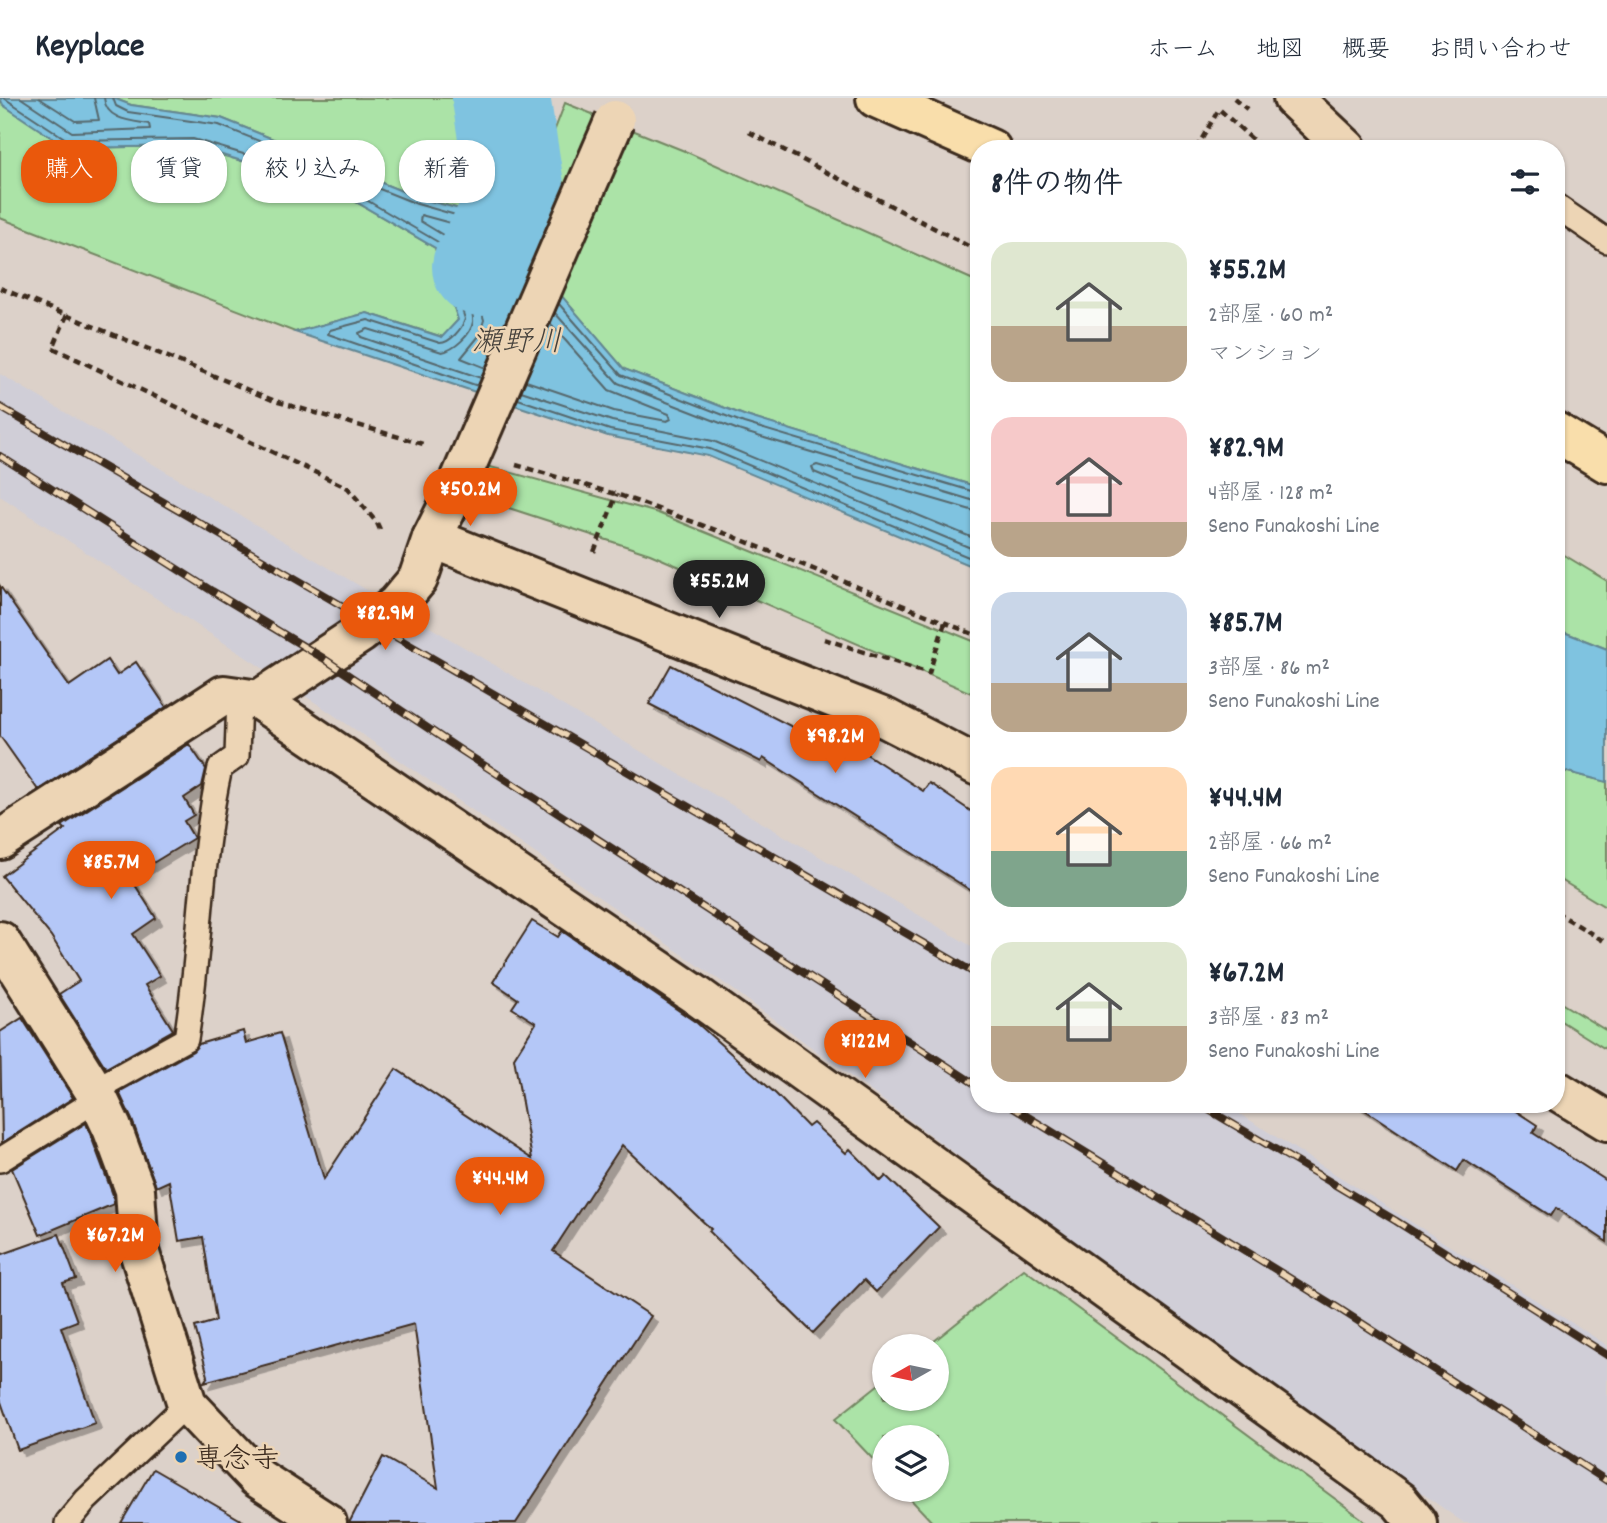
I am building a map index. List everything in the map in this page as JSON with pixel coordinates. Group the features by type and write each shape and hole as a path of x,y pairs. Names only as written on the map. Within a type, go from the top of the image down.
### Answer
{"highway":[{"path":"876,98 971,140"},
{"path":"1565,437 1607,463"}],"street":[{"path":"1293,98 1337,140"},
{"path":"249,699 361,633 397,604 418,579 432,538 455,492 620,109"},
{"path":"432,538 887,719 970,762"},
{"path":"0,840 224,695 249,699 696,995 1399,1501 1417,1523"},
{"path":"0,941 96,1095 112,1128 135,1190 139,1251 187,1404 256,1477 327,1523"},
{"path":"1565,1095 1607,1121"}],"lane":[{"path":"1565,212 1607,241"},
{"path":"0,1160 96,1095 186,1039 193,998 201,887 220,768 237,756 249,699"},
{"path":"67,1523 86,1500 187,1404"}],"path":[{"path":"1201,140 1219,109 1253,140"},
{"path":"749,132 970,247"},
{"path":"67,315 53,348 348,488 377,523 384,536 432,538"},
{"path":"590,562 617,494"},
{"path":"1565,917 1607,943"}],"shaded area":[{"path":"0,374 970,945 970,1113 1238,1113 1607,1345 1607,1523 1464,1523 1231,1358 734,990 325,709 0,496"}],"green space":[{"path":"113,98 494,98 501,104 522,150 496,219 437,203 495,203 495,140 399,140 399,190 385,184 385,140 275,140 221,118 131,105"},
{"path":"0,102 55,140 21,140 21,203 117,203 117,147 131,147 131,203 227,203 227,156 241,161 241,203 358,203 435,248 458,320 443,337 367,313 295,332 0,218"},
{"path":"565,103 687,152 970,278 970,485 746,416 624,369 513,240"},
{"path":"487,466 658,513 970,640 970,693 650,554 475,497"},
{"path":"1565,555 1607,581 1607,649 1565,633"},
{"path":"1565,771 1607,782 1607,908 1565,882"},
{"path":"1565,1005 1607,1031 1607,1050 1565,1024"},
{"path":"1024,1269 1366,1523 933,1523 913,1502 949,1502 949,1425 872,1425 872,1458 835,1419 872,1390 872,1411 949,1411 949,1334 943,1334"}],"water":[{"name":"瀬野川","path":"0,98 113,98 131,105 221,118 275,140 241,140 241,161 227,156 227,140 131,140 131,147 117,147 117,140 55,140 3,105"},
{"name":"瀬野川","path":"385,184 399,190 399,203 437,203 496,219 624,369 746,416 970,485 970,566 708,456 608,436 295,332 367,313 442,337 458,320 435,248 358,203 385,203"},
{"path":"1565,633 1607,649 1607,782 1565,771"}],"building":[{"path":"0,586 69,686 107,660 117,675 136,662 166,707 38,790 0,736"},
{"path":"671,665 810,736 819,723 923,791 929,783 970,811 970,890 763,758 761,762 649,704"},
{"path":"189,744 206,769 202,786 184,798 194,815 184,821 194,838 130,877 156,918 133,934 160,976 145,985 173,1030 106,1068 59,994 79,981 51,936 2,876 65,829 62,826"},
{"path":"532,921 558,937 562,931 697,1023 776,1094 808,1127 813,1123 846,1153 850,1149 881,1181 886,1176 939,1227 876,1292 864,1280 813,1333 709,1231 711,1229 622,1145 553,1251 651,1316 516,1523 349,1523 383,1457 438,1488 414,1324 204,1382 208,1376 195,1327 216,1321 203,1237 179,1241 169,1181 156,1187 119,1092 193,1051 199,1044 243,1031 246,1043 280,1033 324,1179 396,1069 532,1159 514,1058 536,1023 512,1008 518,999 493,982"},
{"path":"22,1018 73,1098 2,1143 0,1032"},
{"path":"1370,1113 1519,1113 1537,1125 1533,1133 1607,1181 1607,1242 1556,1208 1551,1216 1464,1160 1457,1171"},
{"path":"86,1123 114,1204 40,1235 12,1169"},
{"path":"59,1234 76,1279 63,1283 77,1321 61,1327 95,1423 18,1450 0,1399 0,1255"},
{"path":"153,1469 246,1523 121,1523"}],"waterway":[{"path":"481,267 517,199 501,98"}],"railway":[{"path":"0,407 970,970"},
{"path":"0,456 323,658 970,1081"},
{"path":"1022,1113 1338,1308 1607,1481"},
{"path":"1214,1113 1396,1221 1607,1355"}],"place":[{"name":"専念寺","path":"181,1457"}]}
